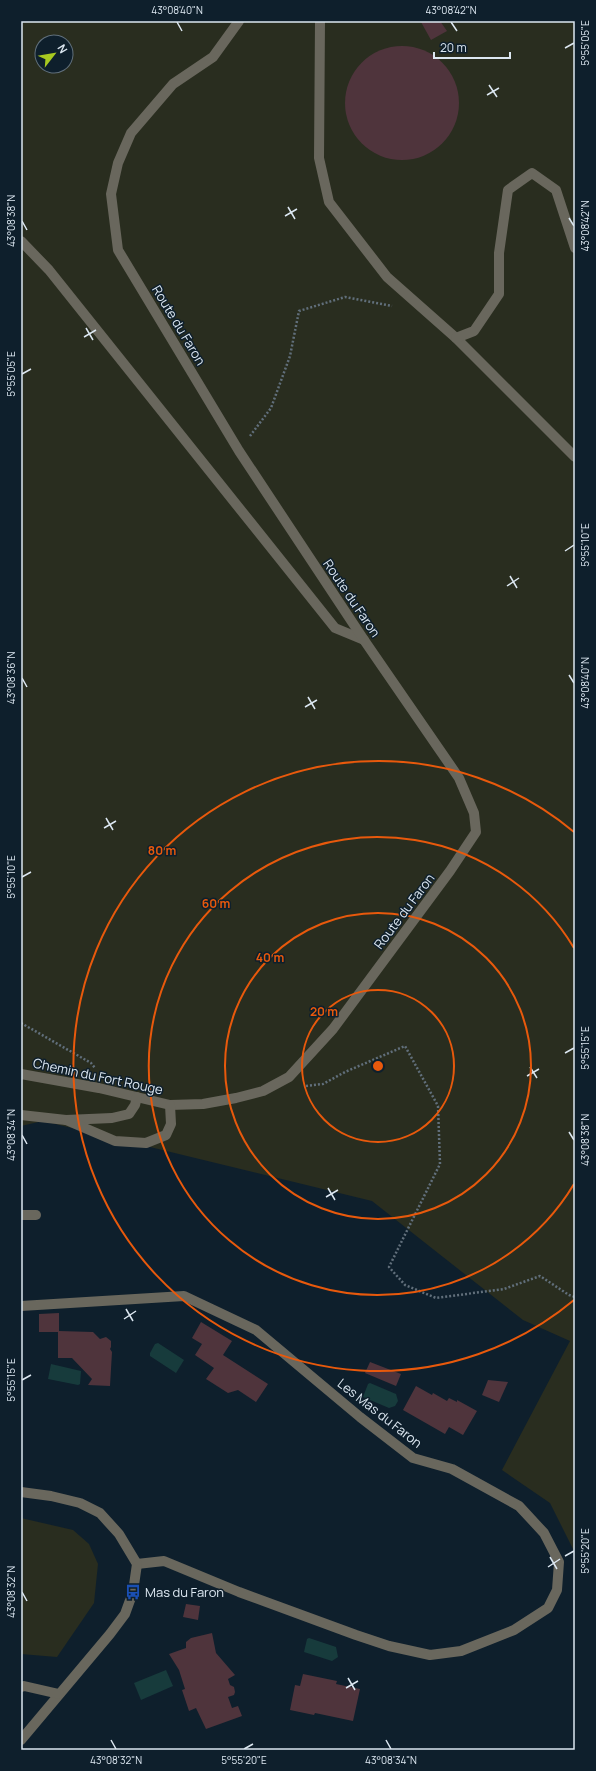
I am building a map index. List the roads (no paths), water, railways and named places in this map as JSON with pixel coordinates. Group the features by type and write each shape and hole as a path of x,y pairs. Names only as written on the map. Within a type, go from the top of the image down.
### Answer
{"street":[{"name":"Route du Faron","path":"170,1105 203,1104 236,1098 263,1091 289,1077 333,1029 450,872 476,832 474,813 459,778 364,640 239,451 118,250 111,194 118,163 131,133 173,84 213,57 239,21"},
{"path":"320,21 319,158 329,202 387,277 456,338 575,456"},
{"path":"456,338 474,331 499,294 499,253 508,190 532,173 556,190 575,248"},
{"path":"21,240 49,270 335,628 364,640"},
{"name":"Chemin du Fort Rouge","path":"21,1074 99,1088 170,1105"},
{"path":"21,1115 66,1120 112,1118 129,1114 135,1105 137,1097"},
{"path":"66,1120 115,1141 146,1143 166,1135 171,1124 170,1105"},
{"path":"21,1216 36,1215"},
{"name":"Les Mas du Faron","path":"21,1306 184,1296 256,1330 360,1417 413,1458 452,1469 519,1506 544,1533 559,1562 557,1590 548,1608 514,1630 501,1636 461,1651 430,1655 390,1646 356,1635 239,1592 164,1561 137,1564"},
{"path":"21,1492 51,1496 80,1503 100,1513 119,1534 137,1564 133,1592 125,1614 21,1740"},
{"path":"21,1687 24,1686 59,1694"}],"place":[{"name":"Mas du Faron","path":"133,1592"}]}
